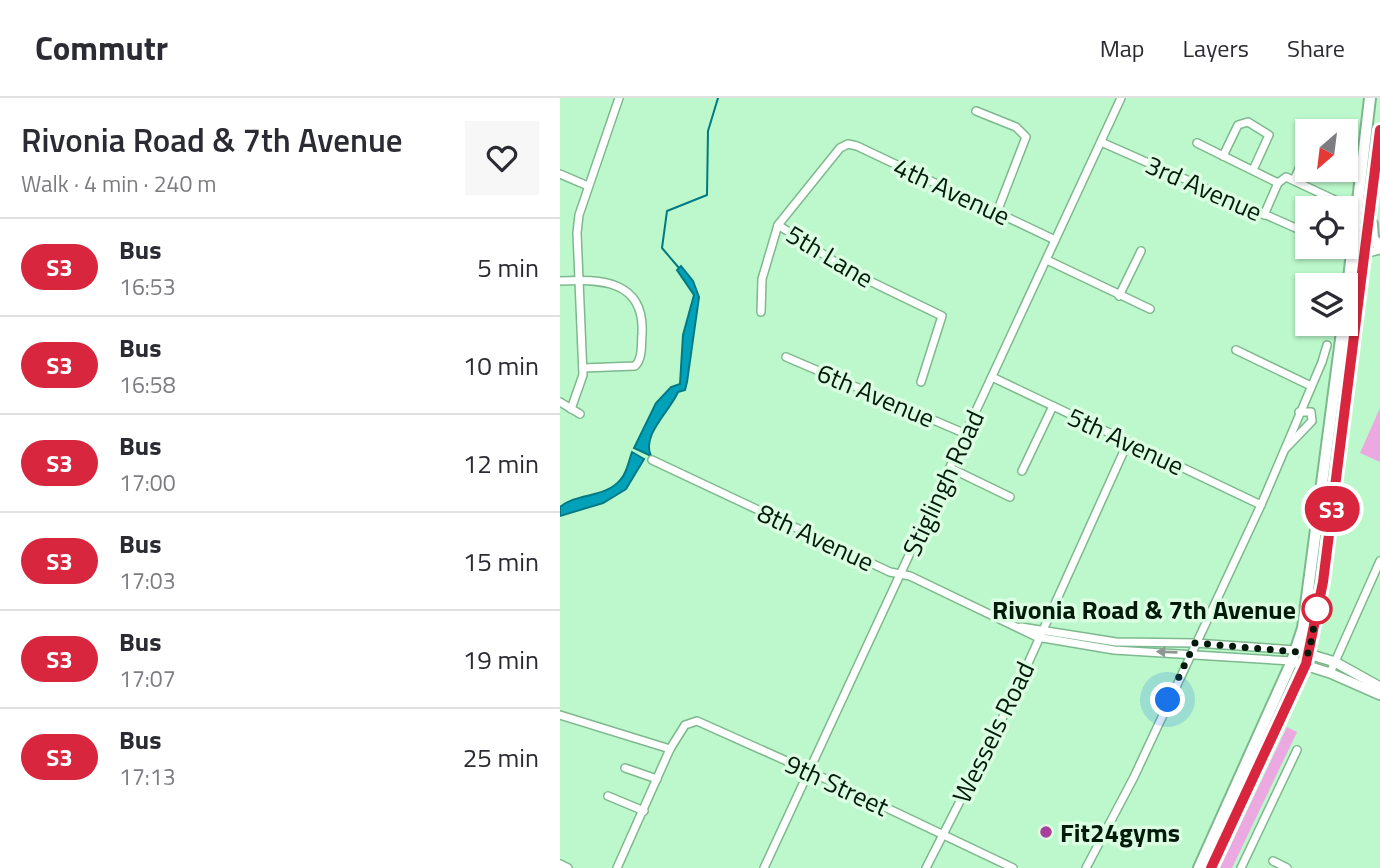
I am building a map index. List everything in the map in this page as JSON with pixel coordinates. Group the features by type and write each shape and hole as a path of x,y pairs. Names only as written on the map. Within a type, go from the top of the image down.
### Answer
{"main road":[{"path":"1358,196 1370,98"},
{"path":"1358,253 1380,131"},
{"path":"1372,184 1375,194 1371,232 1380,248"},
{"path":"1211,868 1307,658 1323,582 1357,259"},
{"path":"1199,868 1294,656 1307,606 1341,336"}],"street":[{"path":"571,408 579,392 583,368 577,233 588,186 619,98"},
{"name":"Stiglingh Road","path":"764,868 1121,98"},
{"path":"976,111 1016,127 1026,136 996,212"},
{"path":"1223,156 1238,125 1248,122 1269,135 1253,170"},
{"name":"3rd Avenue","path":"1101,142 1295,228"},
{"name":"4th Avenue","path":"848,144 1055,240"},
{"name":"5th Lane","path":"848,144 840,148 778,225 851,272 942,316 920,382"},
{"path":"1198,144 1278,183"},
{"path":"560,174 588,186"},
{"path":"1264,215 1278,183 1286,177 1327,196"},
{"path":"761,312 762,279 778,225"},
{"path":"1358,253 1380,248"},
{"path":"1119,296 1140,251"},
{"path":"1047,260 1150,309"},
{"path":"560,281 614,284 638,305 643,316 640,357 635,366 583,368"},
{"path":"1086,868 1133,778 1261,505 1327,345"},
{"path":"1236,350 1311,386"},
{"name":"6th Avenue","path":"786,357 966,434"},
{"name":"5th Avenue","path":"992,377 1261,505"},
{"path":"560,402 580,414"},
{"path":"1022,471 1054,406"},
{"path":"1284,450 1312,421 1311,412 1299,412"},
{"name":"Wessels Road","path":"926,868 1011,701 1128,442"},
{"name":"8th Avenue","path":"652,460 890,572 901,574 1020,627 1039,634 1115,646"},
{"path":"950,468 1010,497"},
{"path":"1330,673 1380,561"},
{"path":"1115,646 1195,643 1335,662 1380,687"},
{"path":"1115,646 1192,653 1294,656"},
{"path":"1307,658 1330,673 1380,695"},
{"path":"560,715 670,749"},
{"name":"9th Street","path":"617,868 670,749 685,725 697,721 1013,868"},
{"path":"1241,868 1297,750"},
{"path":"625,768 657,779"},
{"path":"608,796 644,811"},
{"path":"1273,862 1287,868"},
{"path":"560,864 568,868"}],"shaded area":[{"path":"1380,408 1380,462 1360,453"},
{"path":"1287,727 1297,732 1232,868 1220,868"}],"water":[{"path":"681,266 693,281 699,297 687,382 685,390 678,392 653,432 649,448 651,456 634,448 656,403 671,387 680,384 683,335 694,295 677,270"},
{"path":"632,452 644,459 626,489 603,503 560,516 560,507 567,502 599,493 615,485 625,473"}],"waterway":[{"path":"679,268 662,248 667,211 707,195 708,131 718,98"}],"bus line":[{"name":"S3","path":"1211,868 1309,653 1323,582 1380,130"}],"place":[{"name":"Rivonia Road & 7th Avenue","path":"1317,609"},
{"name":"Fit24gyms","path":"1046,832"}],"route":[{"path":"1168,700 1195,643 1309,653 1318,604 1317,609"}]}
